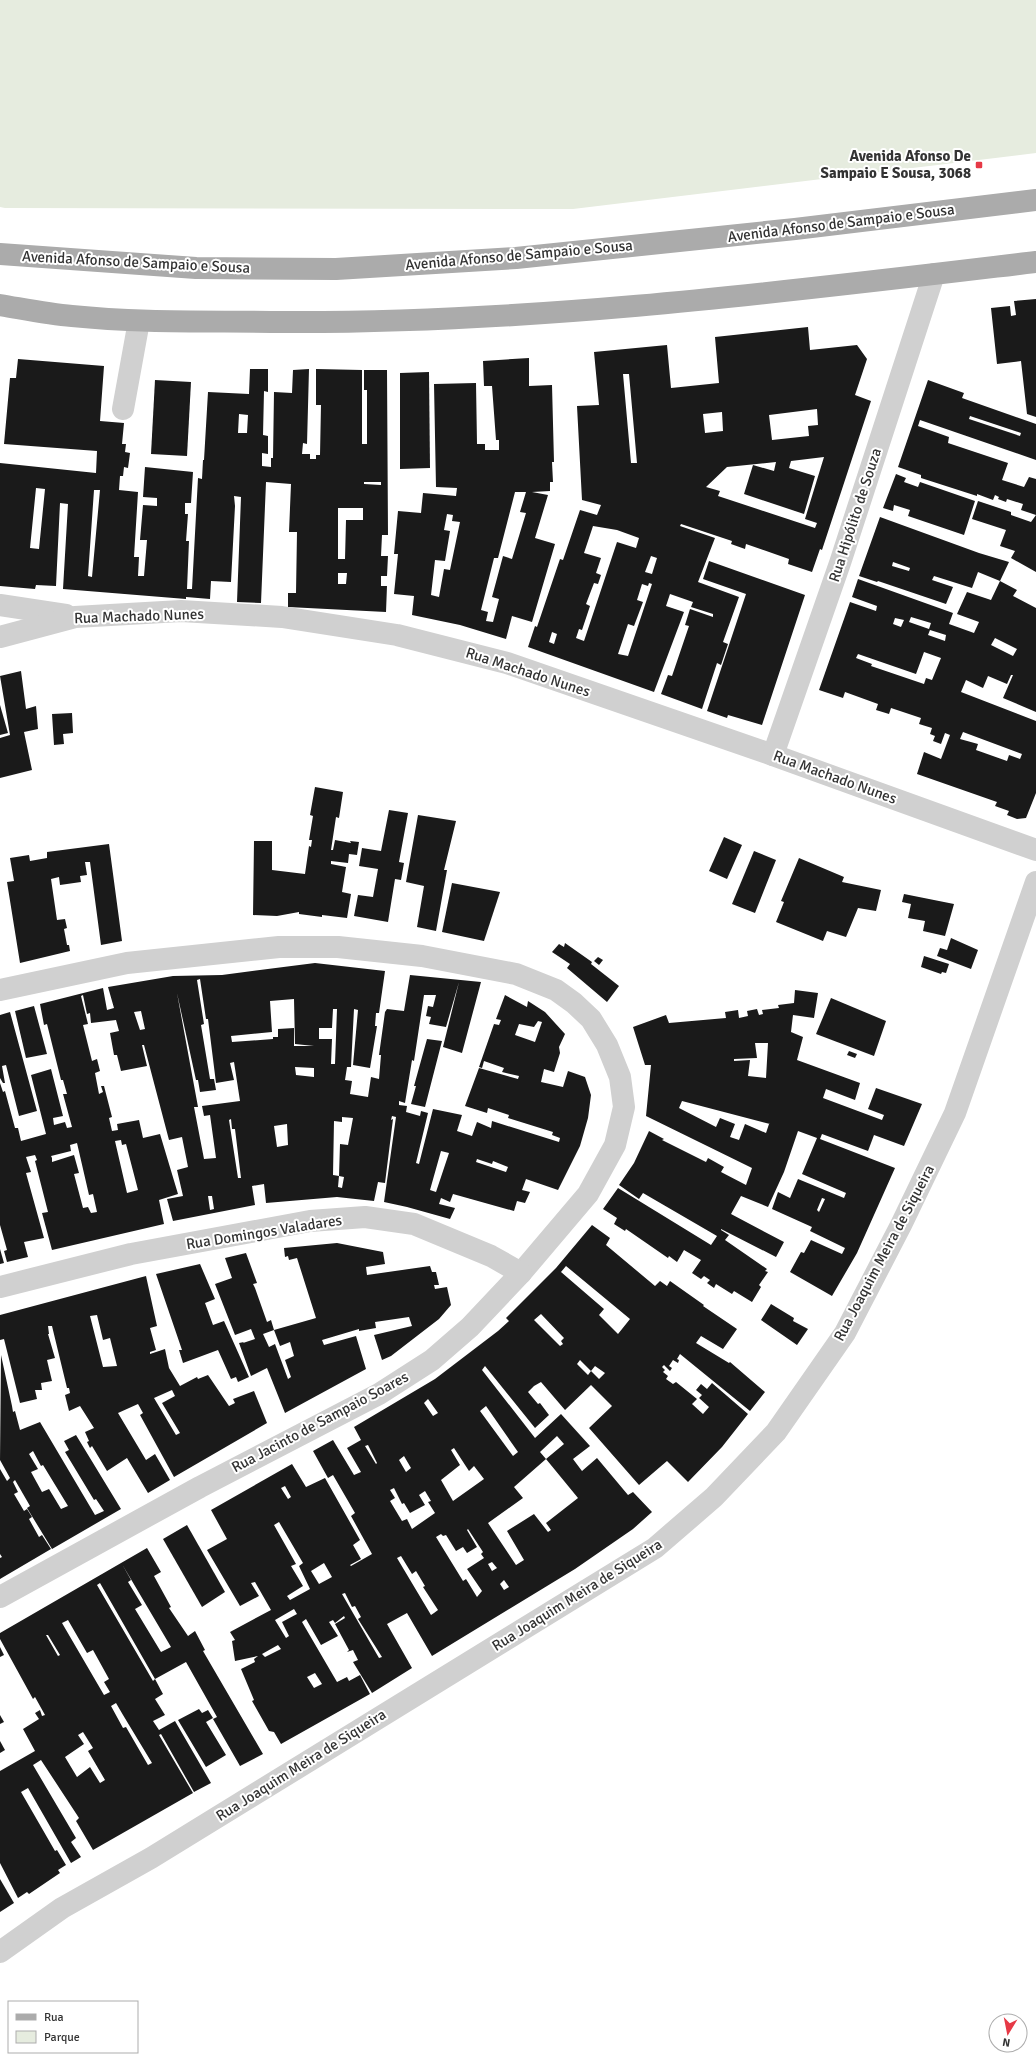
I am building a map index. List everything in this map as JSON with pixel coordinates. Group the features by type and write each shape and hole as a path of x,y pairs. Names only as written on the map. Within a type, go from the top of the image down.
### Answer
{"main road":[{"name":"Avenida Afonso de Sampaio e Sousa","path":"0,254 196,268 336,269 516,258 794,229 1036,200"},
{"path":"0,305 71,316 139,321 316,322 444,320 694,301 1036,262"}],"street":[{"name":"Rua Hipólito de Souza","path":"773,755 840,563 934,274"},
{"path":"123,409 139,321"},
{"path":"0,605 75,617"},
{"name":"Rua Machado Nunes","path":"0,637 75,617 181,611 282,617 397,635 507,663 773,755 1036,850"},
{"name":"Rua Joaquim Meira de Siqueira","path":"0,1952 62,1908 151,1858 655,1548 714,1497 776,1432 845,1332 873,1279 955,1113 1036,882"},
{"name":"Rua Jacinto de Sampaio Soares","path":"0,990 127,963 279,947 323,947 422,956 516,974 556,990 574,1003 591,1019 607,1045 620,1077 624,1107 615,1145 588,1194 521,1273 470,1327 432,1360 379,1394 200,1487 0,1597"},
{"name":"Rua Domingos Valadares","path":"0,1287 131,1254 310,1221 365,1217 414,1224 491,1256 521,1273"}],"green space":[{"path":"0,0 1036,0 1036,153 573,209 5,208 0,207"}],"building":[{"path":"1036,299 1036,417 1027,414 1021,361 997,364 991,308 1010,306 1011,316 1016,315 1014,301"},
{"path":"808,327 810,350 857,345 867,359 855,395 871,401 822,550 820,549 812,572 788,564 789,559 746,544 745,549 731,544 732,541 681,524 680,526 715,538 698,582 739,597 723,642 728,644 721,665 717,663 702,709 661,694 668,675 672,676 689,626 685,625 690,609 713,617 713,614 691,607 693,602 670,594 666,606 684,612 654,692 528,647 535,626 537,627 560,559 563,560 580,510 597,515 601,505 582,500 577,406 599,405 594,352 667,345 671,388 719,383 715,337","holes":["623,374 629,374 637,463 631,463","817,409 818,425 808,426 809,436 772,440 769,415","722,412 723,431 705,433 703,414","824,457 805,519 817,523 815,528 718,496 720,491 706,487 727,467 776,462 774,471 753,465 744,494 804,514 815,476 789,468 791,461","593,526 617,530 639,538 636,548 617,542 584,641 576,638 579,629 582,630 590,606 586,604 594,583 598,584 601,575 596,573 601,558 584,553","651,556 657,558 652,574 645,572","649,583 652,584 628,656 618,654 628,624 634,626 643,602 637,600 642,584 648,586","552,632 557,634 554,644 549,642"]},
{"path":"529,358 529,386 552,385 554,462 552,462 553,482 550,482 550,491 532,492 548,495 535,538 555,544 532,622 512,616 506,639 460,625 412,615 414,596 394,594 398,554 394,554 398,511 421,513 423,493 456,496 457,488 436,487 434,384 476,383 477,444 485,444 485,450 499,450 499,440 496,440 492,386 484,386 483,361","holes":["515,492 526,492 520,512 526,513 512,559 503,556 492,597 499,599 493,622 486,621 488,612 481,610 494,558 498,558","447,514 453,515 452,521 460,522 450,570 444,569 439,597 431,595 435,560 445,561 450,531 444,530"]},
{"path":"18,359 104,366 100,421 124,423 122,444 126,444 125,452 130,453 128,468 124,467 123,476 120,476 119,490 138,492 134,557 139,557 138,576 144,576 147,540 140,540 143,505 157,506 157,498 143,497 145,467 193,472 191,503 185,503 185,514 188,514 186,541 189,541 187,589 192,589 198,478 202,479 208,392 249,394 250,369 268,369 268,392 264,391 263,435 268,436 268,454 262,453 262,466 271,467 271,458 273,458 274,392 292,393 293,370 309,369 307,444 303,443 302,454 310,454 310,459 316,459 316,455 320,455 321,405 316,405 316,369 362,370 362,444 367,444 367,390 364,390 364,370 387,370 388,535 382,535 381,556 388,556 387,576 381,576 381,586 387,586 386,612 288,607 288,593 296,593 297,532 289,532 291,484 266,482 261,603 237,602 241,497 234,496 235,506 231,582 211,581 210,599 186,597 186,599 63,589 68,504 60,503 56,586 36,585 35,589 0,586 0,463 96,473 97,451 4,444 10,378 16,378","holes":["239,414 248,415 247,433 238,433","364,482 381,482 381,485 364,484","36,488 45,489 39,549 30,548","94,490 100,490 92,577 88,576","338,508 363,508 363,520 346,520 345,559 338,559","338,573 347,573 346,584 338,584"]},
{"path":"429,372 430,468 400,469 400,373"},
{"path":"155,380 191,382 187,456 151,454"},
{"path":"928,380 964,393 962,398 1036,424 1036,460 920,420 918,426 949,437 948,443 1008,463 1002,480 1024,487 1029,477 1036,479 1036,515 1021,510 1023,504 1007,499 1006,502 998,499 999,497 995,495 993,500 977,494 977,496 921,478 921,475 898,467","holes":["970,416 1021,433 1020,436 969,419"]},
{"path":"896,474 906,478 904,482 918,487 920,482 975,501 964,535 908,516 910,510 894,505 893,511 883,508"},
{"path":"978,501 1011,512 1011,515 1031,522 1036,515 1036,572 1011,558 1015,551 1000,546 1006,530 972,519"},
{"path":"880,517 979,553 1009,562 1000,581 978,572 972,588 934,576 932,580 953,587 946,604 859,576","holes":["893,562 910,568 909,571 892,566"]},
{"path":"709,561 805,595 762,725 728,715 727,718 707,711 746,594 703,579"},
{"path":"858,579 953,613 949,624 974,633 979,622 957,614 967,592 991,600 1000,581 1017,590 1013,596 1036,608 1036,712 1003,698 1013,675 1011,675 1007,684 988,676 983,688 966,680 961,692 1036,721 1036,793 1026,818 1017,819 1007,815 1009,811 995,806 997,802 917,774 924,752 941,759 950,735 945,733 941,744 933,741 935,736 930,734 932,728 919,724 921,718 891,708 889,714 876,710 878,704 845,692 843,698 819,690 850,602 876,611 877,606 852,597","holes":["911,617 931,623 929,629 909,622","895,618 904,620 901,627 893,624","930,630 946,635 945,641 928,635","995,638 1017,649 1013,656 991,645","924,652 941,658 932,680 926,678 924,684 871,666 872,664 856,658 858,654 916,674","963,732 1022,754 1020,759 1009,755 1007,761 976,750 978,744 960,739"]},
{"path":"21,671 26,709 36,706 38,729 24,732 32,770 0,778 0,738 10,735 0,676"},
{"path":"0,705 8,733 0,735"},
{"path":"72,713 73,733 63,734 64,744 54,745 52,714"},
{"path":"315,787 343,792 339,818 336,817 331,850 333,850 335,840 351,843 350,841 359,842 357,855 349,854 348,863 331,861 331,864 346,867 342,892 351,894 347,918 322,915 322,917 299,914 299,912 277,916 253,915 254,841 272,841 272,870 305,874 309,846 311,847 312,840 309,840 313,816 310,815"},
{"path":"389,810 408,813 399,862 404,863 401,880 395,879 388,922 354,916 358,895 373,897 378,869 359,866 362,848 381,851"},
{"path":"418,815 456,821 444,870 447,870 436,931 417,927 424,886 406,882"},
{"path":"724,837 742,845 727,879 709,871"},
{"path":"109,844 122,941 101,945 90,862 85,862 87,875 80,876 81,882 60,885 59,877 51,879 57,920 65,919 67,928 64,929 67,945 69,945 70,951 20,963 7,882 14,881 10,858 29,855 30,861 47,858 47,852"},
{"path":"754,851 776,860 755,913 732,904"},
{"path":"799,858 844,877 842,882 881,890 876,911 858,908 846,937 827,931 823,941 776,922 784,902 781,901"},
{"path":"452,883 500,892 484,941 442,932"},
{"path":"904,894 954,904 945,936 923,931 925,921 908,918 911,904 902,902"},
{"path":"951,938 978,950 971,969 937,956 940,948 947,950"},
{"path":"565,943 592,962 591,964 619,986 607,1002 567,968 570,964 552,952 559,944 564,947"},
{"path":"924,956 949,964 946,973 942,972 941,974 921,967"},
{"path":"598,957 603,960 599,965 594,961"},
{"path":"315,963 385,971 379,1013 376,1013 375,1026 377,1026 370,1068 353,1065 358,1010 354,1009 351,1067 347,1067 345,1080 352,1081 350,1094 368,1097 371,1077 379,1079 381,1055 379,1055 385,1012 387,1009 404,1011 410,975 481,982 462,1053 443,1047 459,982 446,1027 429,1024 431,1017 426,1016 428,1006 433,1007 436,995 424,995 414,1061 412,1060 405,1103 399,1101 399,1105 407,1106 406,1112 420,1116 421,1111 428,1113 416,1163 419,1164 433,1109 462,1115 457,1131 472,1136 477,1122 491,1128 492,1121 559,1142 560,1138 552,1135 553,1132 508,1118 509,1115 488,1108 487,1113 465,1106 479,1068 518,1079 519,1076 502,1072 504,1068 484,1061 482,1068 479,1067 494,1024 499,1025 501,1020 496,1019 505,995 527,1007 528,1001 545,1012 565,1034 559,1047 560,1053 554,1072 544,1069 541,1082 563,1087 568,1071 585,1077 591,1095 588,1118 580,1146 558,1190 526,1179 522,1190 530,1192 525,1203 517,1201 514,1211 453,1194 450,1202 441,1198 439,1204 455,1208 450,1219 384,1202 396,1117 392,1116 391,1120 393,1119 385,1183 378,1182 374,1201 337,1197 266,1203 264,1184 252,1186 255,1205 173,1221 167,1199 183,1196 177,1170 188,1167 182,1137 169,1140 144,1045 142,1045 147,1066 121,1071 117,1055 114,1055 110,1033 119,1031 116,1020 91,1023 90,1013 87,1014 83,995 81,996 88,1024 83,1025 92,1061 97,1059 100,1071 95,1073 99,1094 103,1092 101,1086 104,1086 112,1117 109,1118 112,1131 118,1130 117,1124 139,1120 143,1138 160,1134 178,1194 159,1200 164,1224 52,1250 42,1213 48,1212 35,1161 37,1160 35,1155 26,1157 31,1172 26,1173 44,1238 24,1242 28,1257 7,1262 4,1251 7,1250 0,1225 0,1083 3,1092 5,1091 15,1128 18,1128 21,1141 46,1134 31,1075 51,1069 63,1116 53,1118 54,1125 65,1122 67,1128 72,1127 63,1094 67,1094 63,1080 61,1080 47,1024 44,1025 40,1004 103,988 107,1010 114,1008 108,987 173,976 222,975","holes":["200,979 206,1019 208,1019 216,1083 234,1080 230,1063 234,1062 240,1101 202,1106 204,1116 210,1115 216,1158 204,1159 194,1107 198,1107 177,993 200,1092 216,1090 214,1079 210,1079 201,1025 204,1024 197,980","294,999 295,1044 314,1046 294,1046 294,1028 278,1029 278,1037 273,1037 273,1039 232,1042 231,1036 272,1032 270,1001","333,1009 337,1009 335,1064 331,1064 332,1039 319,1039 319,1028 332,1028","141,1011 145,1029 140,1030 134,1012","538,1021 542,1022 535,1042 515,1035 519,1024 534,1027","295,1067 314,1068 314,1077 296,1075","342,1117 353,1118 348,1145 340,1144 339,1176 333,1175 334,1121 342,1122","231,1119 232,1129 235,1129 241,1178 238,1178 229,1120","287,1124 288,1145 277,1147 274,1126","121,1140 122,1145 126,1144 138,1190 127,1193 115,1141","77,1143 89,1195 93,1194 97,1212 91,1213 88,1207 83,1208 74,1174 79,1173 74,1155 52,1162 51,1156 71,1151 70,1145","441,1151 449,1153 436,1192 430,1190","477,1159 492,1164 493,1161 508,1167 506,1172 476,1162","339,1176 344,1177 342,1188 338,1187","208,1196 212,1196 214,1209 210,1210"]},
{"path":"795,990 818,993 814,1018 793,1015 791,1032 803,1037 797,1060 860,1083 855,1100 826,1089 823,1098 882,1120 884,1115 868,1109 876,1088 922,1104 904,1146 874,1135 868,1151 822,1134 820,1139 895,1168 857,1253 832,1296 790,1272 801,1252 804,1253 811,1240 842,1254 845,1248 810,1231 812,1227 772,1209 778,1192 790,1198 798,1179 844,1198 846,1193 802,1174 817,1138 798,1131 784,1172 768,1207 741,1196 731,1214 784,1242 776,1257 721,1229 729,1235 725,1240 767,1269 765,1271 768,1272 759,1285 761,1287 752,1302 734,1291 732,1294 716,1284 714,1288 707,1283 710,1280 704,1276 701,1279 692,1273 701,1260 684,1250 677,1262 669,1256 668,1258 626,1229 625,1231 614,1224 617,1218 603,1209 618,1188 711,1245 717,1236 643,1193 639,1199 619,1185 634,1163 649,1131 664,1139 662,1140 706,1162 708,1158 724,1167 721,1172 746,1185 752,1168 646,1116 651,1065 645,1065 633,1027 666,1015 669,1023 726,1018 725,1012 738,1010 739,1018 748,1016 747,1011 757,1009 759,1015 763,1014 762,1010 779,1008 778,1005 794,1003","holes":["755,1043 768,1043 766,1078 748,1076 750,1060 734,1061 734,1059 757,1058","682,1101 770,1124 766,1133 745,1124 739,1140 730,1137 735,1124 720,1118 716,1127 679,1108","822,1198 825,1199 819,1212 817,1210"]},
{"path":"831,998 886,1021 874,1056 816,1034"},
{"path":"34,1006 47,1054 26,1058 15,1011"},
{"path":"10,1012 37,1111 19,1116 6,1065 2,1066 5,1083 3,1083 0,1078 0,1015"},
{"path":"427,1039 442,1041 425,1107 411,1104 416,1086 414,1086"},
{"path":"849,1051 857,1054 855,1058 847,1055"},
{"path":"592,1225 610,1238 606,1245 655,1286 660,1281 667,1286 670,1281 737,1329 723,1349 701,1336 696,1343 729,1363 730,1362 765,1392 750,1411 680,1354 677,1359 679,1360 678,1363 673,1360 669,1366 672,1368 670,1371 664,1365 662,1367 665,1370 663,1372 668,1376 666,1379 673,1384 676,1382 697,1399 692,1404 703,1414 709,1407 699,1398 702,1395 696,1390 701,1384 707,1389 712,1383 748,1414 722,1447 688,1482 667,1461 639,1485 589,1428 612,1406 591,1385 565,1410 541,1382 534,1386 528,1392 538,1404 540,1403 549,1415 535,1428 485,1366 482,1370 535,1438 561,1414 590,1446 573,1459 582,1471 597,1458 628,1495 633,1492 652,1512 633,1529 575,1569 432,1656 407,1613 387,1624 412,1668 372,1693 353,1662 358,1660 353,1650 347,1652 349,1650 335,1624 345,1618 344,1616 335,1623 333,1620 329,1622 338,1636 321,1645 306,1619 302,1622 337,1682 347,1677 349,1681 360,1675 370,1694 281,1744 274,1732 269,1731 252,1701 254,1700 241,1669 255,1662 254,1659 258,1656 235,1661 232,1641 235,1640 230,1632 271,1610 255,1582 251,1583 259,1596 240,1606 207,1550 227,1539 211,1510 292,1464 306,1487 325,1478 360,1540 353,1545 361,1559 350,1565 351,1566 372,1554 351,1516 355,1513 333,1475 328,1478 313,1451 333,1440 354,1475 361,1472 347,1448 361,1440 354,1427 435,1379 498,1331 509,1321 506,1318 556,1268","holes":["566,1266 630,1319 618,1334 599,1315 604,1309 561,1272","541,1314 564,1338 561,1341 563,1344 560,1346 534,1320","580,1360 591,1371 588,1375 577,1364","595,1366 605,1373 599,1379 591,1371","428,1399 438,1413 433,1416 424,1403","486,1406 518,1452 513,1456 480,1411","557,1436 564,1444 546,1459 540,1452","368,1445 377,1463 376,1464 365,1446","454,1448 469,1471 474,1466 484,1479 453,1501 441,1480 460,1465 451,1450","404,1456 411,1468 406,1472 399,1460","546,1459 578,1498 546,1523 551,1530 548,1532 534,1514 507,1531 524,1560 516,1565 488,1523 523,1498 514,1487","285,1486 291,1497 288,1499 281,1488","394,1488 402,1504 404,1503 410,1513 425,1505 419,1495 425,1491 431,1501 428,1502 435,1513 412,1529 407,1519 402,1521 390,1501 395,1498 390,1490","279,1522 303,1563 299,1566 310,1589 290,1600 287,1596 303,1586 291,1566 296,1564 274,1525","468,1529 483,1552 481,1554 484,1558 467,1569 482,1591 477,1597 466,1579 463,1581 436,1537 441,1534 443,1536 446,1535 456,1551 463,1547 467,1553 477,1547 467,1530","401,1556 412,1574 416,1571 425,1586 423,1587 438,1610 431,1615 397,1558","492,1562 497,1568 492,1571 488,1564","324,1563 332,1577 319,1584 311,1571","504,1580 509,1587 504,1590 500,1584","345,1593 352,1607 355,1606 361,1617 358,1619 382,1657 379,1658 342,1594","294,1609 297,1614 282,1622 289,1636 286,1638 275,1620","278,1645 281,1649 265,1657 262,1654","315,1673 322,1684 314,1688 307,1677"]},
{"path":"337,1243 383,1252 385,1264 366,1267 367,1275 430,1266 432,1272 436,1272 439,1285 434,1285 435,1289 447,1287 451,1305 439,1319 391,1356 382,1360 374,1335 412,1326 409,1317 375,1322 376,1328 359,1331 359,1329 322,1340 324,1345 356,1336 366,1369 285,1413 267,1368 251,1376 239,1343 255,1339 251,1329 235,1335 215,1284 232,1278 225,1258 246,1253 257,1283 253,1284 267,1322 271,1320 274,1330 316,1318 297,1258 289,1260 288,1256 285,1257 284,1248","holes":["274,1330 280,1346 290,1342 294,1356 285,1360 291,1377 288,1379 275,1344 269,1347 263,1334"]},
{"path":"0,1249 4,1263 0,1264"},
{"path":"200,1264 215,1299 205,1303 213,1325 224,1321 249,1377 238,1382 236,1377 231,1379 218,1350 183,1363 179,1350 182,1350 156,1274"},
{"path":"146,1276 157,1326 150,1328 156,1350 150,1352 150,1354 165,1349 169,1368 180,1386 197,1377 198,1379 208,1375 229,1406 235,1403 233,1399 254,1391 267,1423 174,1477 140,1415 143,1413 138,1404 118,1413 146,1460 155,1454 170,1480 148,1493 127,1458 107,1471 92,1446 90,1448 85,1432 94,1428 80,1406 69,1411 65,1395 70,1393 69,1388 67,1388 52,1326 48,1326 48,1334 55,1358 47,1360 52,1381 41,1383 42,1390 35,1390 37,1399 20,1403 4,1339 0,1340 0,1315","holes":["97,1315 103,1340 110,1338 117,1366 103,1367 90,1316","172,1390 175,1396 162,1403 180,1433 176,1435 154,1398"]},
{"path":"771,1304 794,1318 793,1321 808,1329 797,1345 761,1320"},
{"path":"1,1355 13,1412 15,1411 20,1430 40,1422 95,1515 104,1511 96,1499 94,1500 65,1452 69,1450 64,1441 76,1435 121,1509 52,1549 27,1508 30,1506 15,1480 13,1482 18,1492 14,1494 24,1511 27,1509 32,1517 29,1519 39,1537 42,1535 51,1549 0,1579 0,1558 2,1557 0,1554 0,1469 7,1481 10,1478 0,1460","holes":["33,1451 41,1466 43,1465 68,1506 61,1509 49,1489 42,1492 31,1472 38,1469 29,1454"]},
{"path":"187,1525 225,1592 202,1607 163,1539"},
{"path":"147,1548 161,1572 154,1576 171,1607 169,1608 188,1636 195,1631 205,1650 203,1651 263,1754 240,1766 213,1719 217,1717 186,1662 155,1679 163,1694 155,1699 165,1715 153,1721 159,1730 175,1721 211,1783 194,1792 161,1734 159,1735 193,1793 93,1850 76,1821 79,1818 41,1760 33,1765 76,1838 71,1842 81,1857 71,1863 28,1788 21,1792 55,1851 57,1850 66,1865 58,1870 60,1873 29,1894 27,1892 18,1898 0,1863 0,1771 35,1751 23,1729 39,1719 35,1713 40,1710 42,1716 45,1715 35,1697 33,1699 0,1639 0,1633","holes":["122,1564 171,1647 161,1652 135,1609 142,1605 128,1582 131,1580","100,1583 155,1679 153,1681 97,1585","68,1620 87,1653 93,1650 109,1679 104,1682 110,1692 104,1695 62,1623","46,1635 48,1635 60,1655 58,1656","116,1703 152,1763 148,1765 126,1727 123,1728 111,1706","83,1732 93,1748 88,1751 105,1780 100,1783 90,1767 77,1777 65,1757 84,1744 78,1735"]},
{"path":"0,1647 4,1655 0,1657"},
{"path":"199,1709 202,1713 208,1710 213,1718 206,1722 226,1755 206,1767 178,1720"},
{"path":"0,1715 4,1722 0,1724"},
{"path":"0,1741 5,1750 0,1753"},
{"path":"0,1879 14,1903 0,1912"}],"place":[{"name":"Avenida Afonso De Sampaio E Sousa, 3068","path":"979,165"}]}
